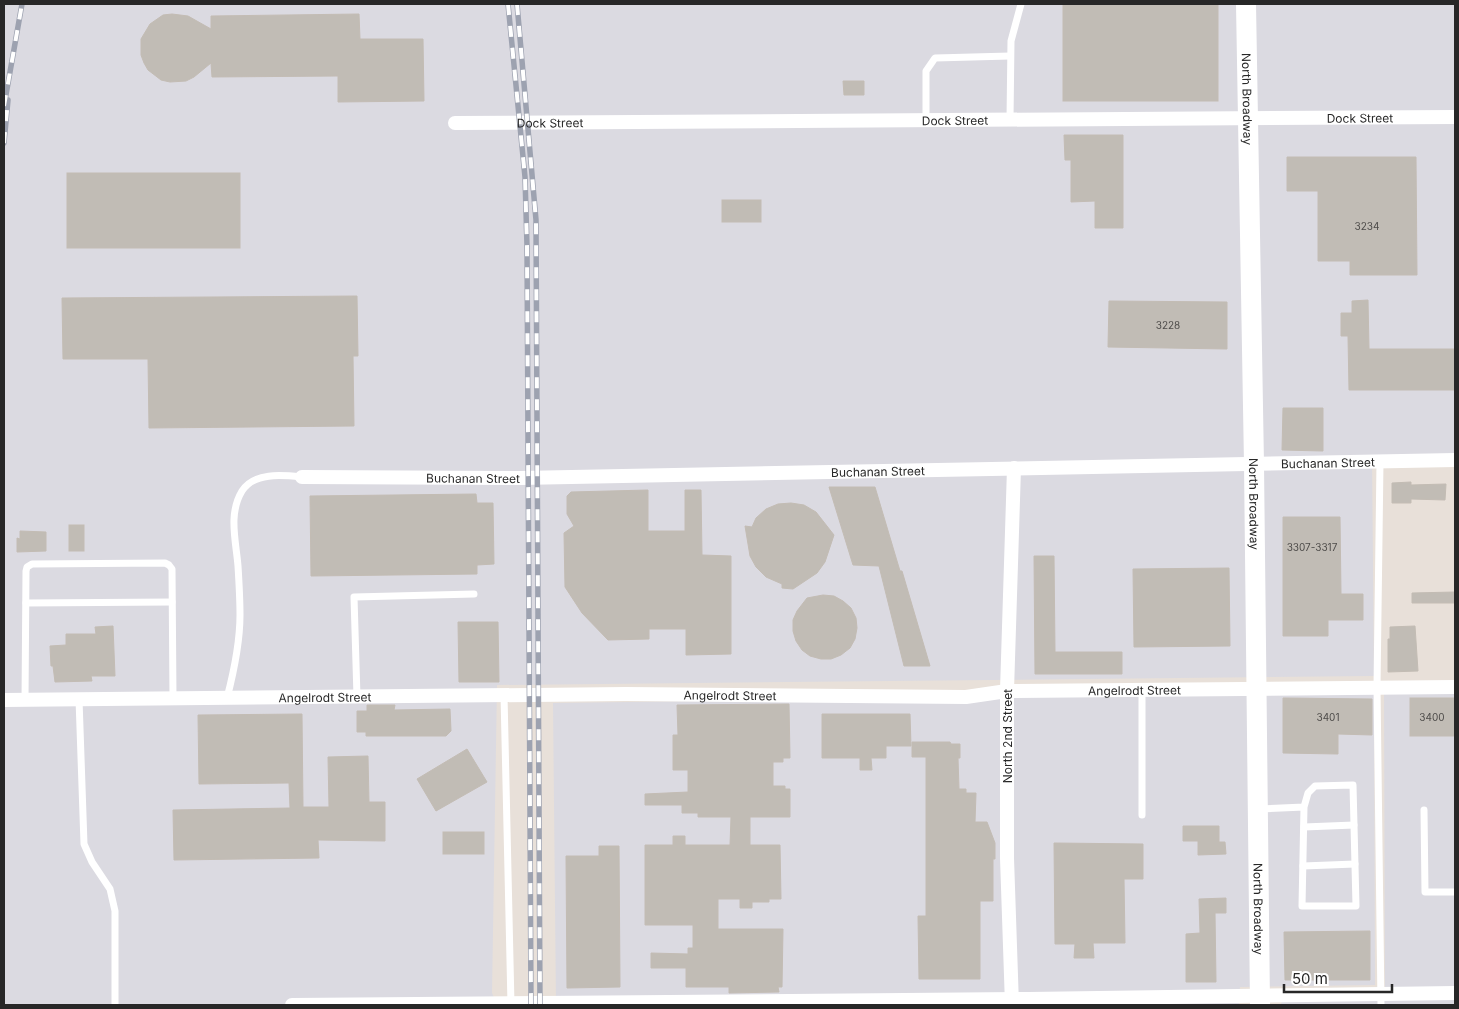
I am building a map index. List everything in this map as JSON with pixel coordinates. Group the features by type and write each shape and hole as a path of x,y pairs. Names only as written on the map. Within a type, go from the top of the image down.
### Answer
{"main road":[{"name":"North Broadway","path":"1246,4 1254,464 1260,1000"}],"street":[{"name":"Dock Street","path":"455,123 1455,117"},
{"name":"Buchanan Street","path":"302,477 520,478 1455,460"},
{"name":"North 2nd Street","path":"1012,1002 1008,858 1007,691 1014,468"},
{"name":"Angelrodt Street","path":"4,700 636,694 966,697 1007,691 1455,687"},
{"path":"292,1005 1381,999 1455,993"}],"lane":[{"path":"1010,119 1010,41 1021,4"},
{"path":"926,120 926,71 935,58 1010,56"},
{"path":"1380,462 1378,687 1381,999"},
{"path":"227,698 235,668 240,617 234,523 236,504 242,490 250,482 266,476 302,477"},
{"path":"25,700 26,571 27,567 32,564 165,563 169,565 172,569 173,698"},
{"path":"357,696 354,597 474,594"},
{"path":"26,603 172,602"},
{"path":"1142,690 1142,815"},
{"path":"504,695 511,1004"},
{"path":"79,699 84,844 92,862 110,889 115,911 115,1005"},
{"path":"1353,784 1356,906 1302,906 1304,807 1308,793 1315,786 1353,784"},
{"path":"1258,809 1304,807"},
{"path":"1424,810 1425,892 1455,892"},
{"path":"1304,827 1354,825"},
{"path":"1303,866 1355,864"}],"shaded area":[{"path":"4,4 1455,4 1455,455 1372,456 1374,676 497,685 492,993 497,1005 4,1005"},
{"path":"1455,691 1455,1005 1280,1005 1282,1002 1385,1000 1384,692"},
{"path":"1374,692 1375,985 1240,987 1239,1005 556,1005 553,703"}],"building":[{"path":"1063,4 1218,4 1218,101 1063,101"},
{"path":"359,14 360,39 423,39 424,101 338,102 338,76 212,77 211,63 186,81 170,82 161,80 148,70 144,63 141,55 141,39 150,24 163,15 188,16 211,29 211,16"},
{"path":"843,81 864,81 864,95 844,95"},
{"path":"1064,135 1123,135 1123,228 1095,228 1095,201 1071,202 1071,160 1065,160"},
{"path":"1287,157 1416,157 1417,275 1350,275 1350,261 1318,261 1318,191 1287,191"},
{"path":"67,173 240,173 240,248 67,248"},
{"path":"722,200 761,200 761,222 722,222"},
{"path":"357,296 358,356 353,356 354,426 149,428 148,359 63,359 62,298"},
{"path":"1368,300 1369,349 1455,349 1455,390 1349,390 1348,336 1341,336 1341,313 1352,313 1352,301"},
{"path":"1109,301 1227,302 1227,349 1108,347"},
{"path":"1283,408 1323,408 1323,451 1282,450"},
{"path":"1411,482 1411,485 1446,484 1445,500 1411,499 1411,503 1392,503 1392,483"},
{"path":"829,487 875,487 930,666 904,666 879,566 853,565"},
{"path":"648,490 648,531 685,531 685,490 701,490 702,555 731,556 731,654 686,655 686,629 649,629 649,639 608,640 582,613 565,587 564,533 574,526 567,514 567,496 571,492"},
{"path":"476,494 477,503 493,503 494,564 477,565 477,574 311,576 310,496"},
{"path":"778,504 804,505 816,512 834,535 825,562 817,573 793,589 782,588 782,584 766,577 756,567 750,556 745,526 752,527 756,518 766,509"},
{"path":"1283,517 1340,517 1341,594 1363,594 1363,620 1328,620 1328,636 1283,636"},
{"path":"69,525 84,525 84,551 69,551"},
{"path":"20,531 46,532 46,551 17,552 17,538 20,539"},
{"path":"1034,556 1054,556 1055,652 1122,652 1122,674 1035,674"},
{"path":"1229,568 1230,646 1134,647 1133,569"},
{"path":"1455,592 1455,603 1412,603 1412,593"},
{"path":"823,595 834,596 843,601 851,608 856,618 855,639 850,648 841,655 831,659 810,656 802,650 796,641 793,631 793,620 807,598"},
{"path":"458,622 498,622 499,682 459,682"},
{"path":"113,626 115,676 91,676 92,681 55,682 53,666 51,666 50,646 66,645 66,634 96,634 95,627"},
{"path":"1415,626 1418,671 1388,672 1390,627"},
{"path":"1283,698 1372,699 1372,735 1338,734 1338,754 1283,753"},
{"path":"1410,698 1455,698 1455,736 1410,736"},
{"path":"789,704 790,758 783,758 783,762 773,762 773,786 785,786 785,789 790,789 790,817 750,817 750,845 780,845 781,899 769,899 769,902 752,902 752,908 740,908 740,899 718,899 718,929 783,929 782,987 778,987 779,992 729,993 729,987 686,987 686,968 651,968 651,953 688,954 688,948 693,948 693,925 645,925 645,845 673,845 673,836 685,836 685,845 730,845 731,817 698,817 698,813 682,813 682,805 645,805 645,794 688,792 688,770 673,770 673,735 678,735 677,705"},
{"path":"367,705 395,705 394,710 450,709 451,731 446,736 366,736 366,732 357,732 357,711 367,711"},
{"path":"302,714 303,807 329,807 328,757 368,756 369,802 385,802 385,841 318,840 319,858 174,860 173,810 290,808 289,783 199,784 198,715"},
{"path":"822,714 910,714 911,746 886,746 886,758 871,758 872,770 860,770 860,758 822,758"},
{"path":"912,742 950,742 951,744 960,744 960,758 958,758 959,789 966,789 966,793 976,793 975,822 987,822 995,843 993,901 980,901 980,979 919,979 918,916 926,916 926,757 912,757"},
{"path":"467,749 487,782 436,811 417,779"},
{"path":"1183,826 1219,826 1219,842 1225,842 1226,854 1198,855 1198,841 1183,841"},
{"path":"443,832 484,832 484,854 443,854"},
{"path":"1054,843 1143,844 1143,879 1124,879 1125,943 1093,943 1094,958 1074,958 1075,944 1055,944"},
{"path":"599,846 619,846 620,987 567,988 566,856 599,856"},
{"path":"1226,898 1226,913 1215,913 1216,982 1186,982 1186,934 1200,933 1199,899"},
{"path":"1370,931 1370,980 1285,980 1284,932"}],"railway":[{"path":"4,106 22,4"},
{"path":"508,4 525,177 527,246 531,1005"},
{"path":"517,4 536,220 540,1005"},
{"path":"4,143 8,100"}]}
